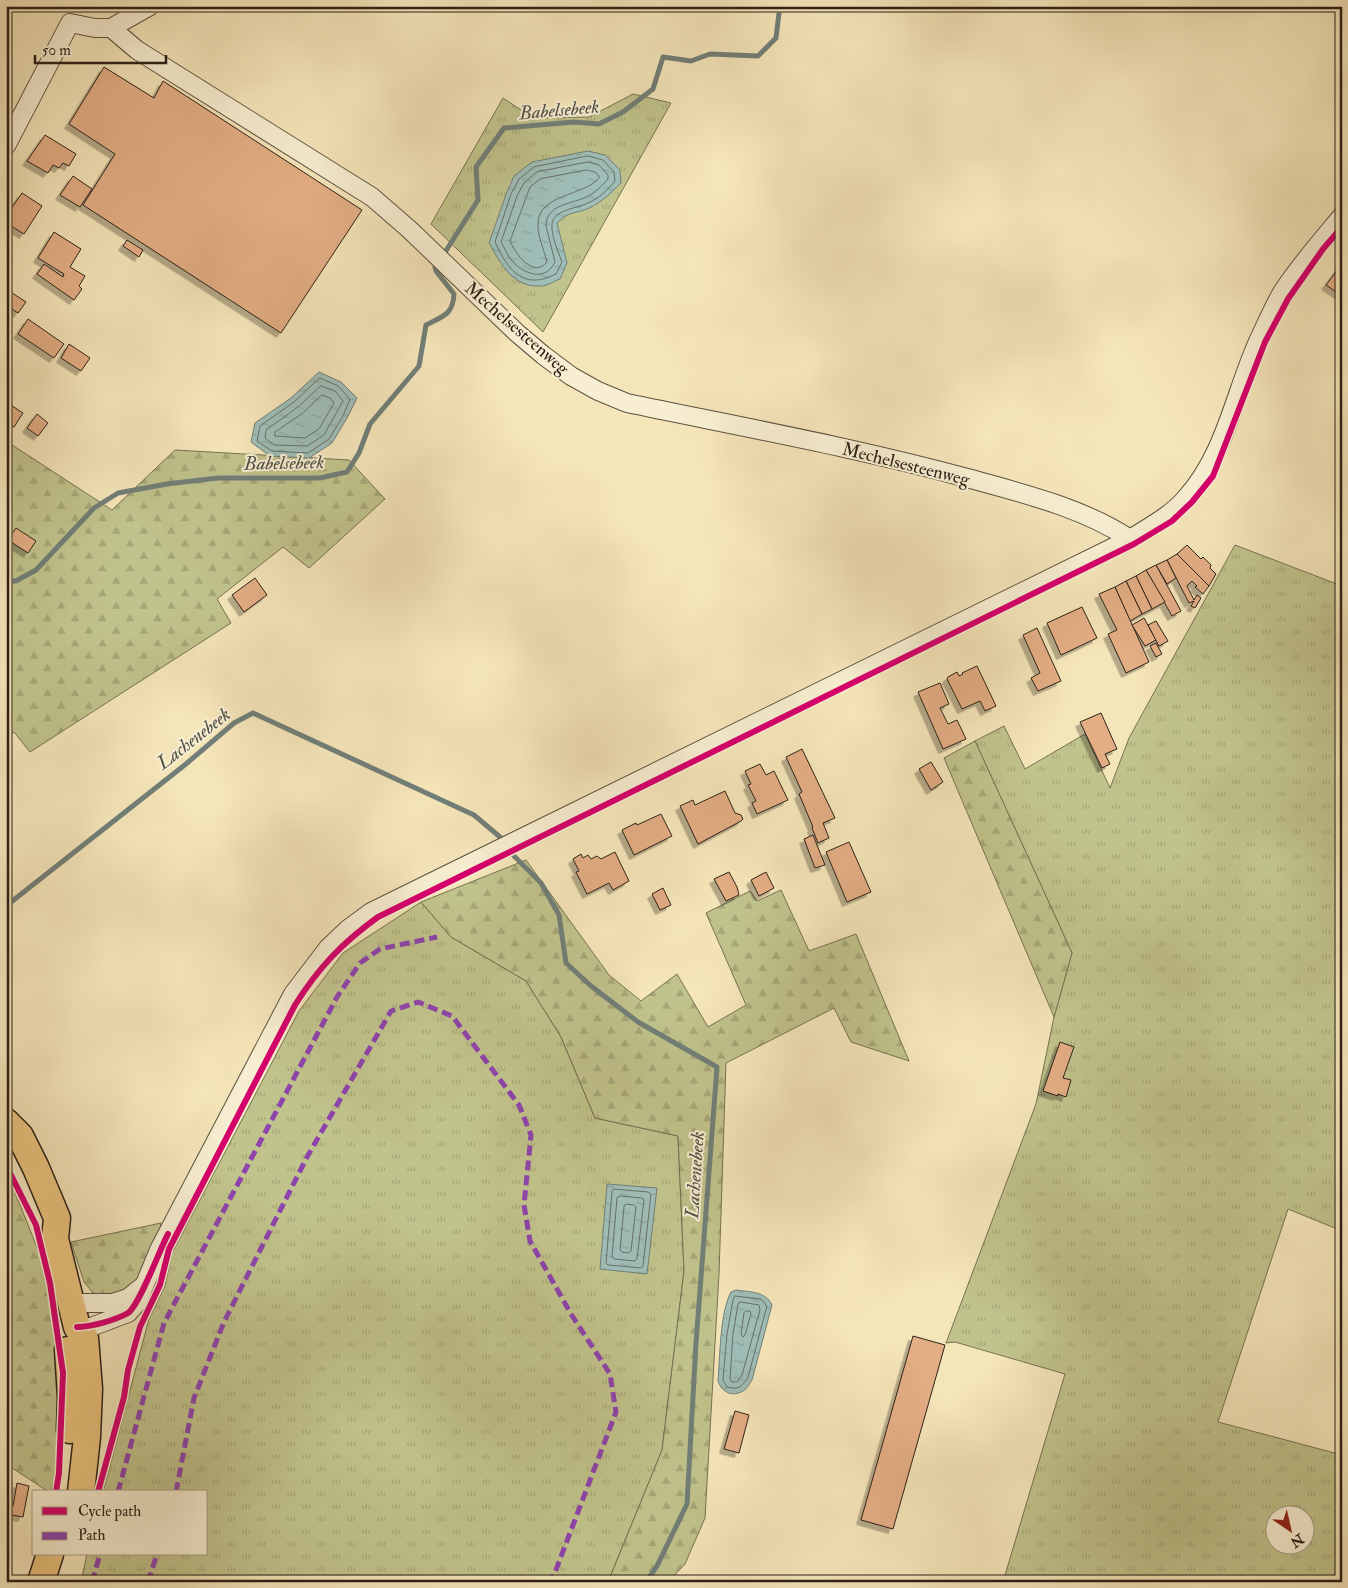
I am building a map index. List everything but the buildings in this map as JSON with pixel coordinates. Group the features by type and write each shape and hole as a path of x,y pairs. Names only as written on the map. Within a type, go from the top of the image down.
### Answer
{"main road":[{"path":"6,1122 20,1136 50,1198 57,1218 56,1239 75,1315 85,1338 89,1389 88,1437 81,1490"},
{"path":"6,1131 43,1226 56,1239"},
{"path":"64,1490 70,1448 68,1340 75,1315"},
{"path":"42,1582 49,1556"},
{"path":"61,1582 68,1556"}],"street":[{"path":"6,146 70,23 95,28 112,28 150,6"},
{"name":"Mechelsesteenweg","path":"112,28 137,50 372,197 410,230 517,333 571,376 598,391 628,402 882,456 1001,487 1059,506 1102,523 1130,539"},
{"path":"75,1315 91,1327 128,1312 137,1303 160,1250 293,994 328,948 348,929 371,912 1130,539 1165,518 1185,500 1213,460 1260,337 1283,292 1342,216"},
{"path":"75,1315 128,1298 144,1286"}],"green space":[{"path":"633,94 671,103 543,332 431,224 503,98 533,118 589,117"},
{"path":"6,441 112,510 175,450 349,460 385,499 309,568 283,547 217,599 231,623 30,752 14,732 6,738"},
{"path":"1235,545 1342,586 1342,1231 1288,1209 1218,1422 1342,1455 1342,1582 1003,1582 1065,1374 955,1342 946,1343 1036,1104 1054,1017 1072,953 975,741 1004,726 1025,769 1085,734 1110,788 1129,738"},
{"path":"975,741 1072,953 1054,1017 944,758"},
{"path":"526,860 609,975 641,1001 677,974 708,1027 746,1005 706,913 750,891 757,901 781,890 809,951 856,934 909,1061 851,1042 834,1008 726,1063 719,1274 705,1518 685,1564 668,1582 608,1582 662,1450 684,1271 678,1136 595,1118 561,1037 526,981 451,937 421,902"},
{"path":"421,902 451,937 526,981 561,1037 595,1118 678,1136 684,1271 662,1450 608,1582 81,1582 87,1556 208,1556 208,1490 104,1490 149,1319 165,1286 172,1253 299,1011 343,953"},
{"path":"6,1170 46,1270 61,1368 56,1473 52,1490 46,1490 6,1464"},
{"path":"161,1223 158,1243 136,1284 125,1293 108,1297 93,1293 84,1282 71,1242"}],"water":[{"path":"588,151 605,155 620,170 621,183 598,203 584,210 569,214 557,223 567,263 560,279 543,286 531,286 515,279 503,266 489,243 514,176 532,162"},
{"path":"319,372 341,382 357,398 332,443 309,458 270,456 251,442 255,423 291,398"},
{"path":"607,1184 657,1188 647,1274 600,1269"},
{"path":"736,1290 752,1292 766,1297 772,1305 752,1380 745,1390 734,1394 724,1390 718,1381 721,1335 725,1311 731,1292"}],"waterway":[{"name":"Babelsebeek","path":"444,254 478,200 476,167 504,128 574,122 599,124 623,112 653,89 663,57 691,61 710,54 758,56 776,38 779,13 783,6"},
{"name":"Babelsebeek","path":"6,581 16,581 36,570 94,508 118,493 167,484 218,478 320,478 347,472 359,453 370,424 419,366 426,325 442,317 452,306 454,294 435,267"},
{"name":"Lachenebeek","path":"6,906 186,764 234,723 253,713 474,815 500,837"},
{"name":"Lachenebeek","path":"514,856 541,883 559,915 566,963 591,986 638,1022 717,1067 696,1343 687,1504 657,1566 646,1582"}],"marked path":[{"path":"119,1490 164,1323 337,997 360,963 380,949 437,937"},
{"path":"176,1490 194,1398 224,1322 307,1157 391,1011 418,1002 452,1016 519,1105 531,1135 524,1205 530,1241 571,1314 610,1374 616,1412 554,1575 547,1582"},
{"path":"92,1582 99,1556"},
{"path":"148,1582 156,1556"}],"cycle path":[{"path":"99,1490 124,1397 128,1370 140,1327 160,1285 169,1249 295,1005 332,956 353,936 378,917 1134,544 1172,521 1192,502 1213,476 1265,342 1288,299 1323,249 1342,227"},
{"path":"6,1165 36,1225 50,1283 63,1373 59,1473 56,1490"},
{"path":"77,1327 103,1323 128,1313 133,1308 168,1234"}]}
